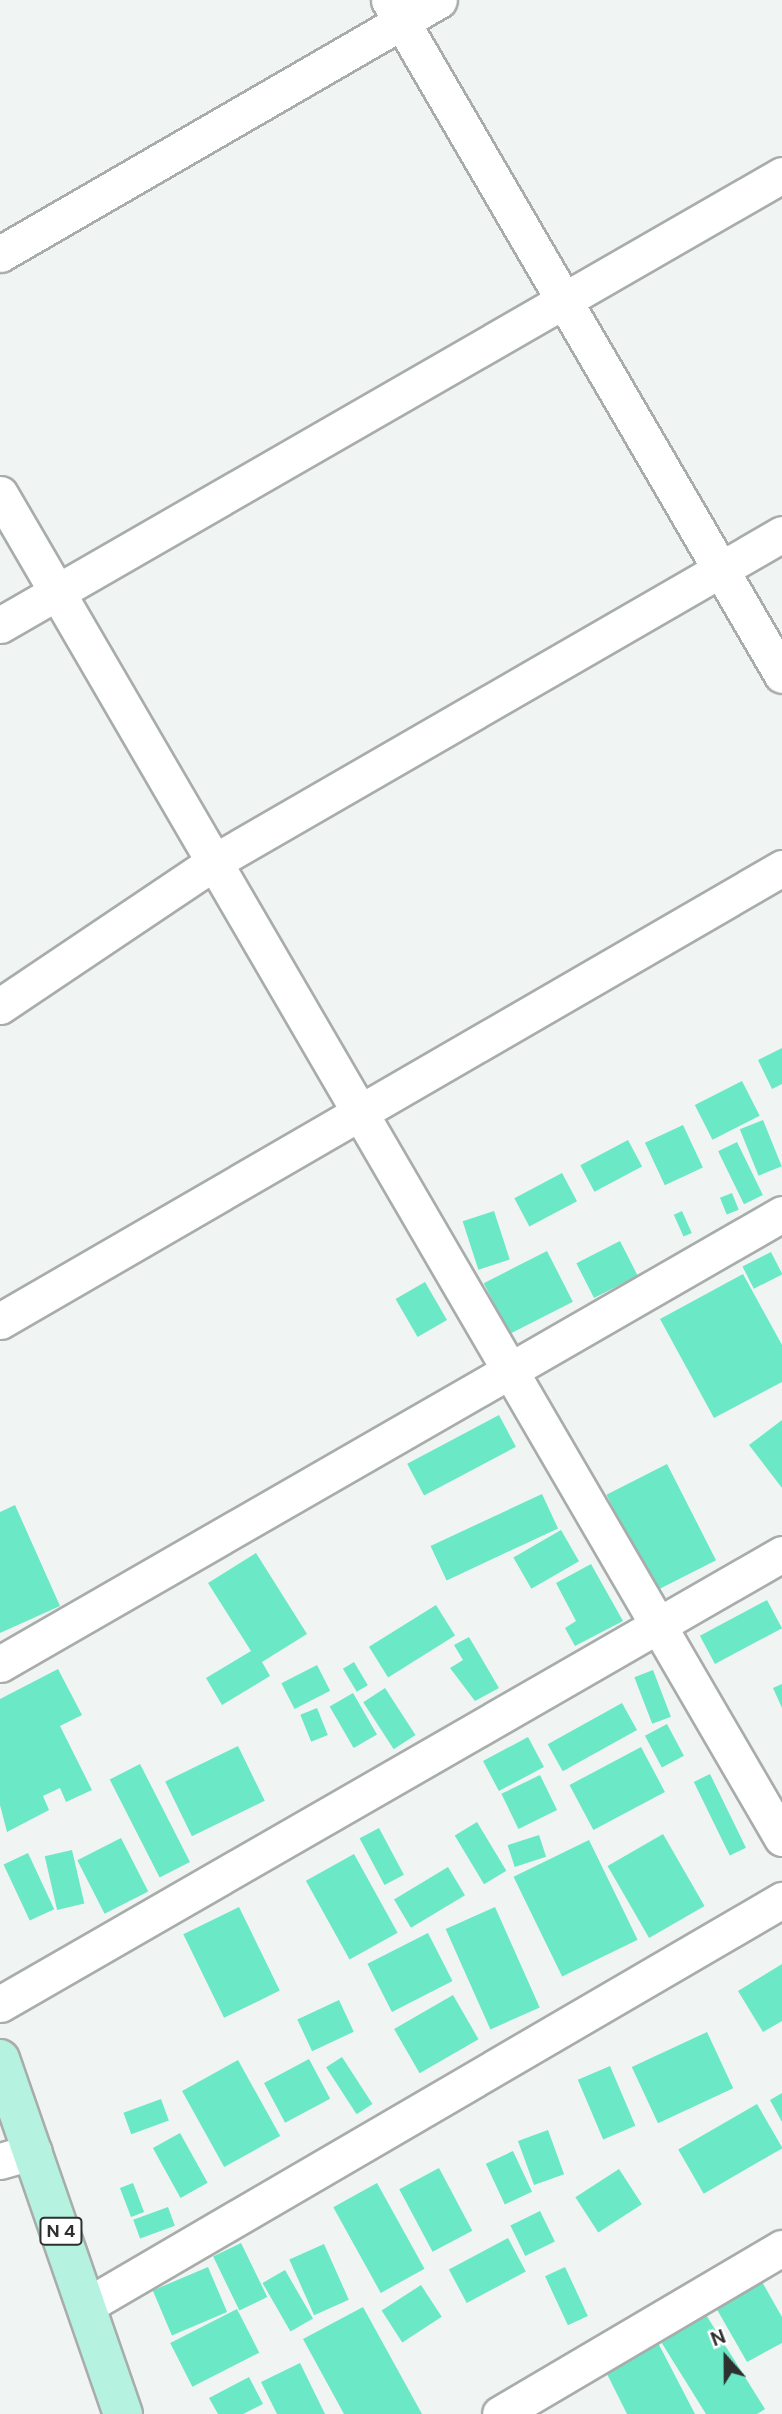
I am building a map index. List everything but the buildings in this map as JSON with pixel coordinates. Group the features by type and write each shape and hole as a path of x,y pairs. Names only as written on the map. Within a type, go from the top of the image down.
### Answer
{"main road":[{"name":"N 4","path":"0,2059 17,2156 86,2306 121,2411"}],"street":[{"path":"0,254 396,11 439,0"},
{"path":"396,11 782,675"},
{"path":"0,625 782,175"},
{"path":"0,495 782,1838"},
{"path":"0,1006 214,862 782,534"},
{"path":"0,1321 782,868"},
{"path":"0,1664 782,1214"},
{"path":"0,2004 782,1554"},
{"path":"86,2306 782,1900"},
{"path":"500,2414 782,2248"}]}
